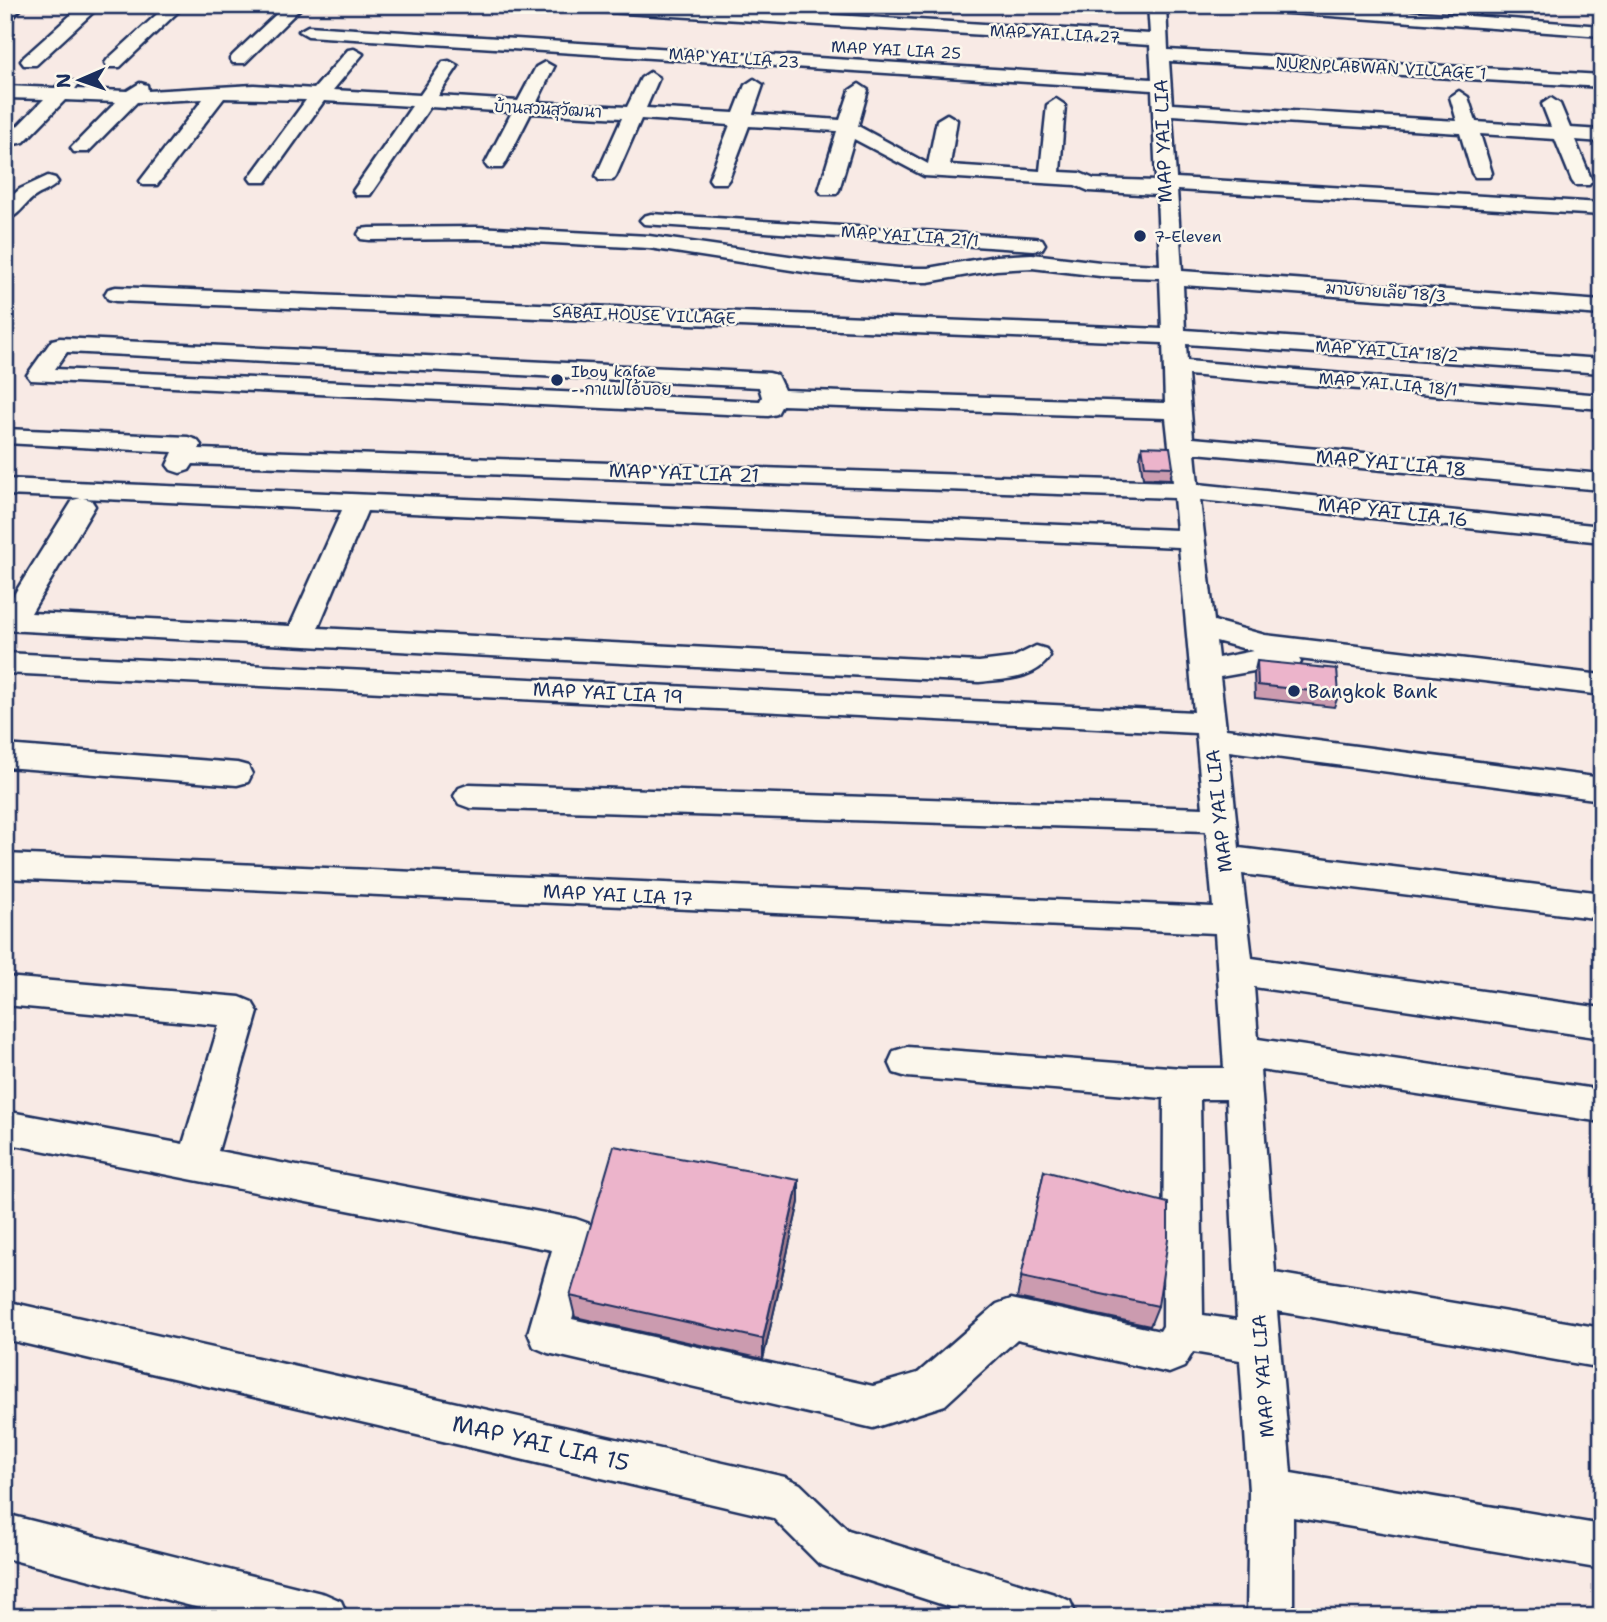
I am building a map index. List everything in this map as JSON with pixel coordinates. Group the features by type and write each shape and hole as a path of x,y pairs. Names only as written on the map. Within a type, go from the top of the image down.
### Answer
{"street":[{"path":"5,16 16,5"},
{"path":"30,61 93,5"},
{"path":"114,63 177,5"},
{"path":"239,59 296,5"},
{"name":"MAP YAI LIA 27","path":"574,5 1158,56"},
{"path":"855,5 858,8 1158,56 1468,128 1602,136"},
{"path":"1250,5 1602,31"},
{"name":"MAP YAI LIA 25","path":"339,16 897,50"},
{"name":"MAP YAI LIA 23","path":"308,31 1158,56"},
{"path":"259,178 319,95 354,54"},
{"name":"NURNPLABWAN VILLAGE 1","path":"1158,56 1602,81"},
{"name":"MAP YAI LIA","path":"1158,56 1172,336 1184,489 1236,970 1259,1343 1272,1490 1270,1617"},
{"path":"363,191 449,66"},
{"path":"495,164 545,67"},
{"path":"11,139 76,77"},
{"path":"81,148 151,77"},
{"path":"606,176 650,78"},
{"path":"719,179 754,85"},
{"path":"829,190 859,90"},
{"name":"บ้านสวนสุวัฒนา","path":"5,92 132,97 254,91 846,127 923,170 1080,179 1089,185 1165,183 1602,209"},
{"path":"150,181 217,94"},
{"path":"1459,97 1482,173"},
{"path":"1551,104 1582,181"},
{"path":"1048,177 1056,105"},
{"path":"939,170 947,120"},
{"path":"5,214 27,193 48,181"},
{"path":"5,189 27,193"},
{"name":"MAP YAI LIA 21/1","path":"651,220 1169,267"},
{"path":"369,234 503,234 649,242 817,267 899,275 928,275 996,262 1032,261 1100,270 1169,267"},
{"name":"มาบยายเลีย 18/3","path":"1169,267 1602,307"},
{"name":"SABAI HOUSE VILLAGE","path":"116,294 1172,336"},
{"name":"MAP YAI LIA 18/2","path":"1172,336 1602,366"},
{"path":"60,345 397,362 769,380 774,397 768,409 39,375 60,345"},
{"path":"382,391 397,362"},
{"name":"MAP YAI LIA 18/1","path":"1175,367 1602,402"},
{"path":"774,397 1178,411"},
{"path":"5,436 188,445 165,494"},
{"name":"MAP YAI LIA 18","path":"1181,444 1602,482"},
{"name":"MAP YAI LIA 21","path":"184,456 1184,489"},
{"path":"5,487 1189,539"},
{"name":"MAP YAI LIA 16","path":"1184,489 1602,534"},
{"path":"300,636 358,502"},
{"path":"82,506 8,622 979,672 1019,667 1036,656"},
{"path":"1201,627 1265,645 1594,691"},
{"path":"1205,670 1265,659 1594,691"},
{"name":"MAP YAI LIA 19","path":"5,663 1211,731 1602,789"},
{"path":"5,756 237,774"},
{"path":"470,796 1221,820"},
{"path":"1225,859 1602,906"},
{"name":"MAP YAI LIA 17","path":"5,866 1231,921"},
{"path":"1236,970 1602,1023"},
{"path":"5,991 240,1012 196,1164"},
{"path":"907,1062 1182,1084 1242,1068 1602,1106"},
{"path":"5,1127 576,1237 548,1333 873,1407 930,1390 1011,1318 1169,1353 1183,1331 1182,1084"},
{"path":"1257,1289 1602,1348"},
{"name":"MAP YAI LIA 15","path":"5,1320 785,1499 835,1548 1054,1617"},
{"path":"1183,1331 1259,1343"},
{"path":"1272,1490 1602,1547"},
{"path":"5,1536 325,1617"}],"building":[{"path":"1142,446 1170,447 1173,467 1145,466"},
{"path":"1257,661 1337,669 1339,694 1258,685"},
{"path":"614,1146 799,1180 763,1339 570,1296"},
{"path":"1044,1171 1168,1203 1168,1240 1158,1306 1021,1277"}],"place":[{"name":"7-Eleven","path":"1140,236"},
{"name":"Iboy kafae - กาแฟไอ้บอย","path":"557,380"},
{"name":"Bangkok Bank","path":"1294,691"}]}
